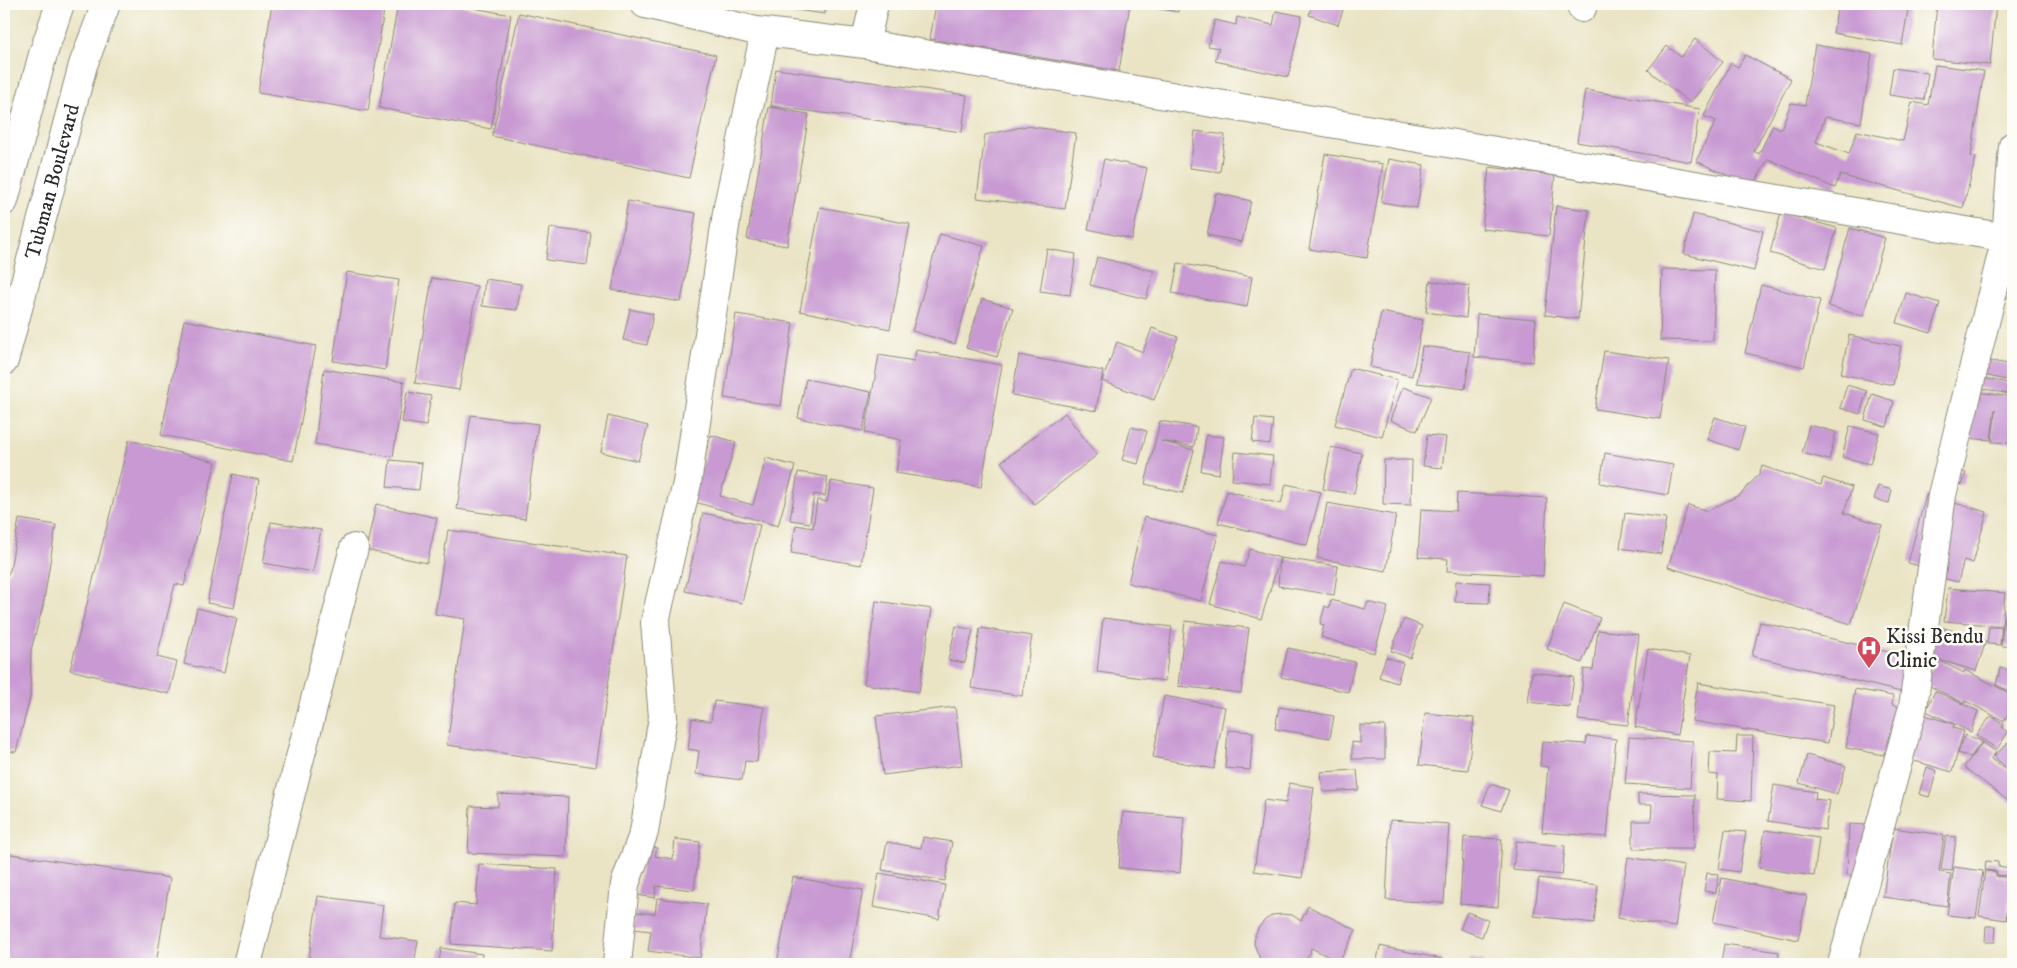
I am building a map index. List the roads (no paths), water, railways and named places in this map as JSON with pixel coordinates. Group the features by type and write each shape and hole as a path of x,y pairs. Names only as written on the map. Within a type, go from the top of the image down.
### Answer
{"main road":[{"name":"Tubman Boulevard","path":"4,201 43,54 60,4"},
{"name":"Tubman Boulevard","path":"4,361 83,64 106,4"},
{"path":"645,4 756,31 864,44 2009,238"},
{"path":"864,44 874,4"},
{"path":"617,964 624,884 644,832 663,717 655,622 687,483 728,206 762,46 761,37 756,31"},
{"path":"1842,964 1913,708 1942,495 2009,238 2013,146"},
{"path":"247,964 354,548"}],"place":[{"name":"Kissi Bendu Clinic","path":"1869,669"}]}
